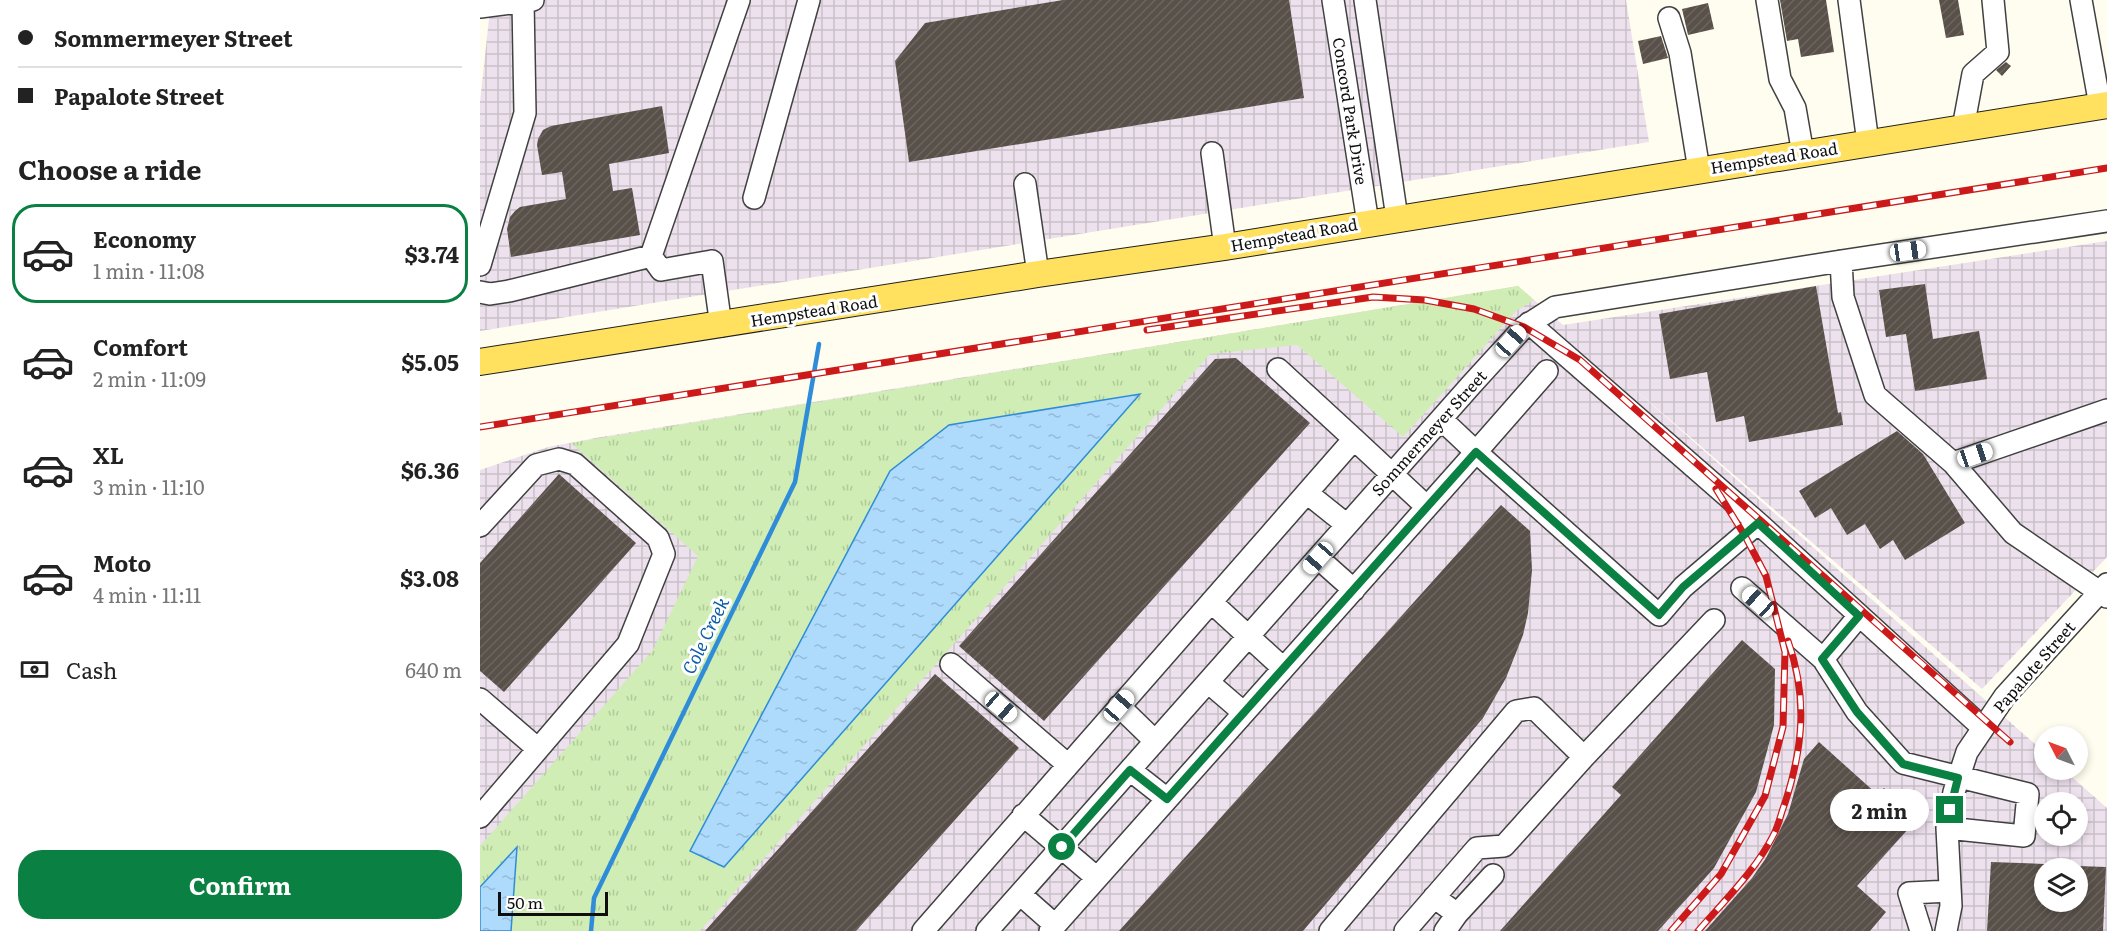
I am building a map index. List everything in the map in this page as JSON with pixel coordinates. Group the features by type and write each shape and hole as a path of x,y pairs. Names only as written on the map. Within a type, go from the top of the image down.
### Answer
{"main road":[{"name":"Hempstead Road","path":"480,362 721,326 1038,274 1225,247 2104,106"}],"street":[{"path":"651,256 739,0"},
{"path":"754,198 809,0"},
{"name":"Concord Park Drive","path":"1333,0 1368,223"},
{"name":"Concord Park Drive","path":"1365,0 1396,218"},
{"path":"1767,0 1780,79 1795,108 1803,154"},
{"path":"1849,0 1868,143"},
{"path":"1963,128 1973,74 1998,52 1993,0"},
{"path":"2081,0 2104,106"},
{"path":"480,7 528,1 525,113 480,265"},
{"path":"1669,18 1680,53 1699,170"},
{"path":"1212,153 1225,247"},
{"path":"1025,184 1038,274"},
{"name":"Sommermeyer Street","path":"987,931 1441,419 1529,323 1556,307 2107,221"},
{"path":"480,292 490,294 509,291 651,256"},
{"path":"651,256 661,270 712,261 721,326"},
{"path":"1841,261 1843,297 1875,394 1953,463 2013,533 2105,591"},
{"path":"1529,323 1758,523 1983,728"},
{"path":"1278,369 1427,507"},
{"path":"1020,894 1052,928 1548,371"},
{"path":"1953,463 2107,410"},
{"path":"1441,419 1659,615 1683,587 1758,523"},
{"path":"923,931 1354,439"},
{"path":"480,817 628,644 664,554 657,538 649,530 575,464 559,459 536,465 481,524"},
{"path":"1307,493 1347,525"},
{"path":"1318,558 1354,590"},
{"path":"1742,588 1822,659 1857,712 1903,764 2028,795 2024,836 1947,828"},
{"name":"Papalote Street","path":"1946,931 1951,906 1947,828 1966,752 2005,696 2105,591"},
{"path":"1210,602 1283,669"},
{"path":"1822,659 1859,616"},
{"path":"1405,931 1477,848 1504,846 1584,757 1714,620"},
{"path":"951,664 1067,764"},
{"path":"1208,682 1244,713"},
{"path":"480,699 538,750"},
{"path":"1119,706 1155,741"},
{"path":"1330,931 1516,711 1534,708 1584,757"},
{"path":"1130,770 1167,799"},
{"path":"1023,815 1097,878"},
{"path":"1434,897 1451,923 1493,875"},
{"path":"1921,931 1909,893 1950,891"}],"shaded area":[{"path":"491,0 1626,0 1649,142 480,331 480,102"},
{"path":"2107,241 2107,557 1982,689 1631,386 2034,743 2034,780 2075,780 2107,808 2107,931 480,931 480,470 548,447 601,437 1518,286 1563,325"}],"green space":[{"path":"1518,286 1534,300 1516,311 1403,437 1297,345 1210,354 700,931 480,931 480,846 653,650 698,556 571,443"}],"water":[{"path":"1140,394 724,867 690,851 890,471 949,425"},
{"path":"517,847 511,931 480,931 480,887"}],"building":[{"path":"1063,0 1289,0 1304,98 909,162 895,61 925,23"},
{"path":"1780,0 1826,0 1834,52 1801,57 1798,39 1787,41"},
{"path":"1939,0 1958,0 1964,35 1946,38"},
{"path":"1708,3 1714,29 1688,35 1682,9"},
{"path":"1661,36 1668,58 1643,64 1638,41"},
{"path":"2006,62 2011,66 2002,76 1996,70"},
{"path":"662,106 669,153 609,164 613,191 632,188 640,235 511,257 507,229 510,217 515,211 520,207 566,199 562,172 542,175 537,145 543,130 551,126"},
{"path":"1925,284 1933,339 1979,331 1987,379 1915,391 1906,334 1886,337 1879,290"},
{"path":"1816,286 1838,413 1841,412 1843,425 1749,442 1744,416 1716,422 1707,372 1670,379 1659,314"},
{"path":"1236,358 1310,423 1044,721 959,646 1215,359"},
{"path":"1897,431 1923,454 1965,523 1905,560 1893,540 1880,549 1865,524 1847,535 1831,508 1815,518 1799,491"},
{"path":"559,474 636,543 504,692 480,671 480,563"},
{"path":"1501,505 1530,531 1532,570 1528,613 1523,635 1506,678 1483,718 1303,931 1119,931"},
{"path":"1742,640 1775,669 1774,725 1756,792 1714,868 1658,931 1500,931 1621,795 1612,787"},
{"path":"935,674 1019,748 856,931 705,931"},
{"path":"1819,742 1878,795 1884,788 1918,818 1857,886 1886,912 1870,931 1705,931 1752,878 1766,858 1788,814 1804,759"},
{"path":"1991,862 2034,864 2034,912 2088,912 2088,866 2106,867 2103,931 1987,931"}],"waterway":[{"name":"Cole Creek","path":"591,931 594,898 795,482 819,344"}],"railway":[{"path":"480,427 2107,168"},
{"path":"1147,330 1373,297 1425,300 1474,309 1524,327 1580,360 2010,742"},
{"path":"1671,931 1721,874 1765,796 1783,727 1785,652 1766,576 1716,489"},
{"path":"1698,931 1739,884 1767,847 1785,803 1796,762 1801,722 1798,682 1788,641"}],"route":[{"path":"1062,847 1130,770 1167,799 1476,452 1659,615 1683,587 1758,523 1859,616 1822,659 1857,712 1903,764 1958,778 1950,810"}]}
